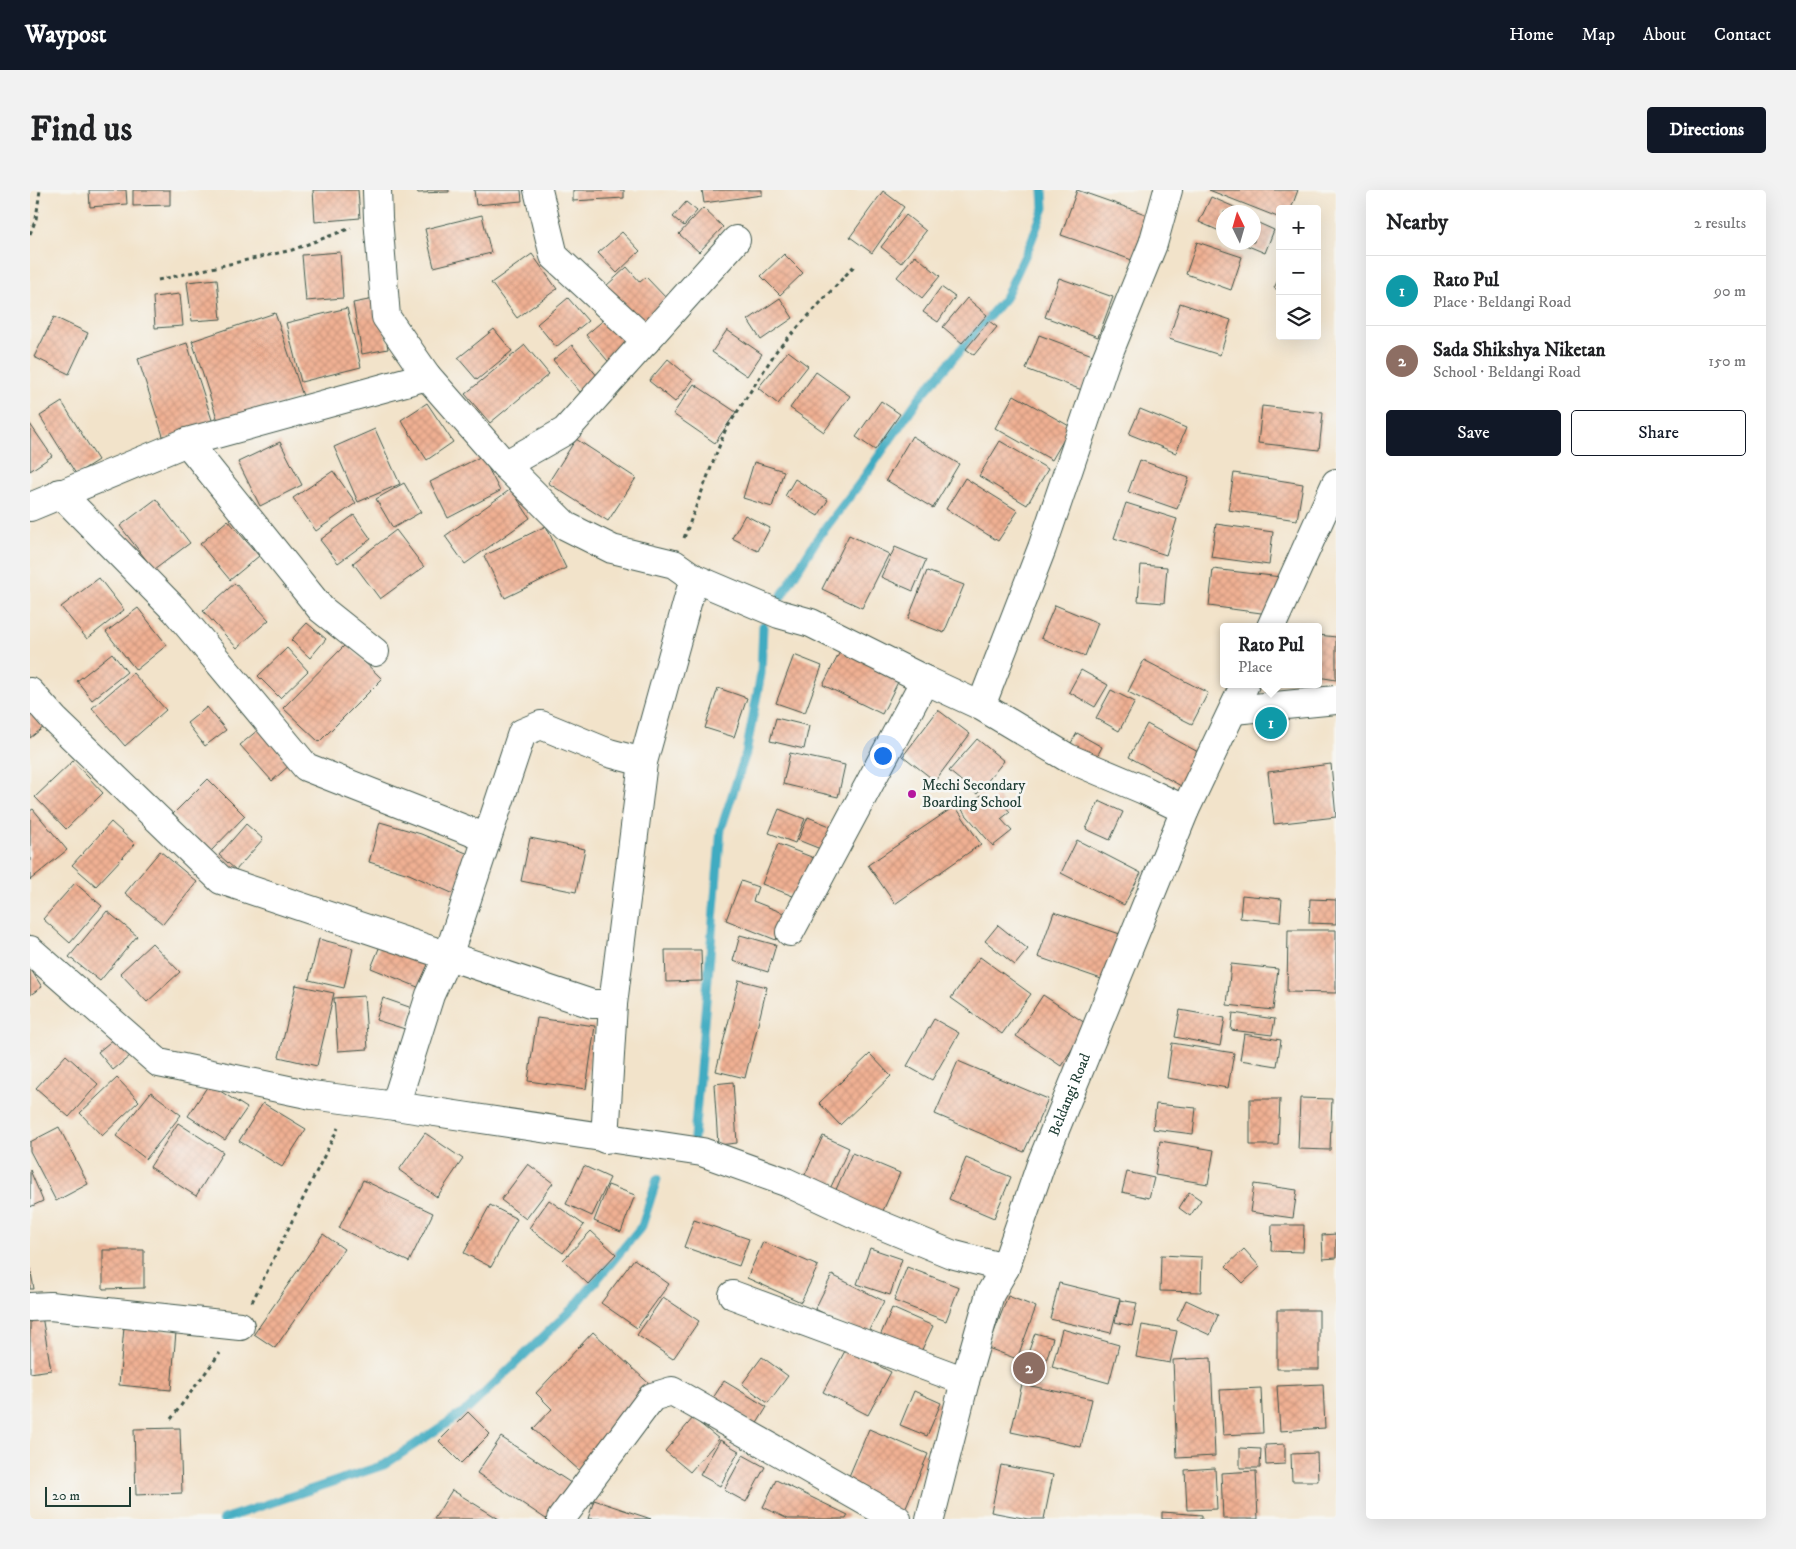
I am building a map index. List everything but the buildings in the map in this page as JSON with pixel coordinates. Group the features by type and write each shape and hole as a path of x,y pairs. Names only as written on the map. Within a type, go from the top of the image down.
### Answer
{"street":[{"path":"377,190 386,317 427,376 506,465 566,526 612,549 684,571 779,614 811,623 981,706 1068,758 1144,790 1185,810"},
{"path":"538,190 554,256 646,340"},
{"path":"981,706 1042,548 1104,362 1153,244 1168,190"},
{"path":"506,465 565,431 736,240"},
{"path":"30,507 187,442 427,376"},
{"path":"187,442 321,609 375,652"},
{"path":"1273,623 1336,482"},
{"path":"60,493 176,611 306,767 487,838"},
{"path":"605,1138 613,1004 643,762 684,571"},
{"path":"790,932 925,680"},
{"name":"Beldangi Road","path":"930,1519 965,1381 990,1294 1005,1268 1041,1164 1185,810 1243,688"},
{"path":"30,692 54,719 221,880 592,1004 613,1004"},
{"path":"1234,710 1336,700"},
{"path":"396,1106 430,994 448,956 522,733 541,725 609,754 643,762"},
{"path":"30,950 159,1063 312,1095 702,1152 786,1182 859,1216 950,1254 1005,1268"},
{"path":"732,1295 965,1381"},
{"path":"30,1307 50,1306 240,1326"},
{"path":"561,1519 652,1397 672,1391 898,1519"}],"path":[{"path":"30,234 36,219 40,190"},
{"path":"158,280 292,250 378,218"},
{"path":"684,571 725,431 777,350 854,266"},
{"path":"171,1419 240,1326 352,1101"}],"waterway":[{"path":"777,603 817,539 860,483 919,398 1005,298 1029,247 1044,208 1043,190"},
{"path":"693,1149 721,829 746,753 761,674 763,626"},
{"path":"223,1519 384,1465 468,1409 575,1306 642,1226 657,1179"}],"place":[{"name":"Rato Pul","path":"1271,723"},
{"name":"Mechi Secondary Boarding School","path":"912,794"},
{"name":"Sada Shikshya Niketan","path":"1029,1368"}]}
